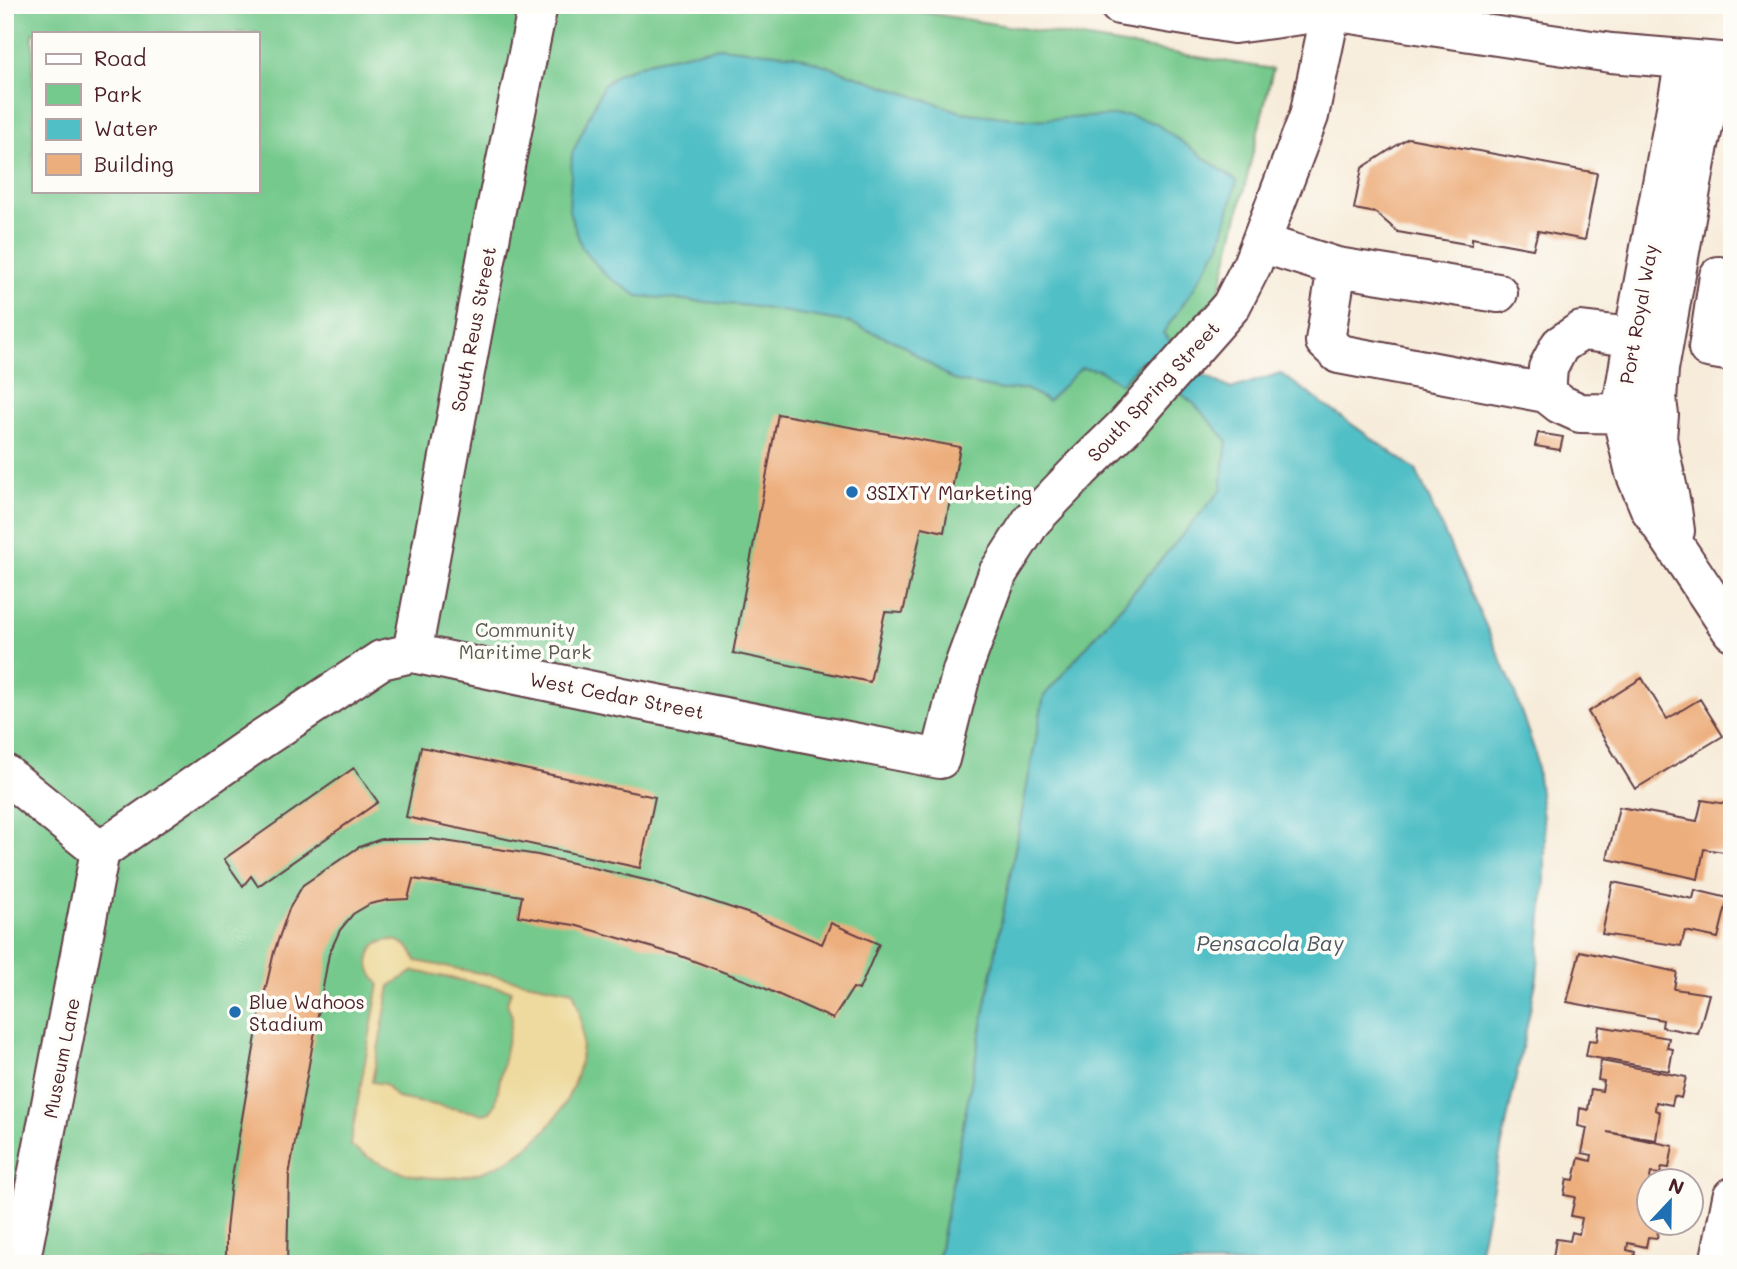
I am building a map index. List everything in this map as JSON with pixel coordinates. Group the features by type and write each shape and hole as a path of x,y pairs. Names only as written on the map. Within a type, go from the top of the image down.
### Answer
{"street":[{"name":"South Reus Street","path":"411,653 538,5"},
{"path":"1119,5 1234,24 1326,7 1611,53 1711,62"},
{"name":"South Spring Street","path":"940,759 962,671 998,573 1032,520 1126,425 1231,306 1252,265 1309,116 1326,7"},
{"name":"Port Royal Way","path":"1711,62 1699,145 1621,413 1639,485 1650,509 1675,541 1732,631"},
{"path":"1261,243 1338,267 1498,293"},
{"path":"1663,265 1726,277 1708,348 1732,352"},
{"path":"1338,267 1325,341 1339,354 1546,393 1560,404 1580,412 1659,415"},
{"path":"1546,393 1548,368 1560,345 1581,331 1643,344"},
{"name":"Port Royal Way","path":"1643,344 1657,386 1657,438 1670,497 1675,541"},
{"name":"West Cedar Street","path":"100,851 381,660 411,653 940,759"},
{"path":"5,775 100,851"},
{"name":"Museum Lane","path":"20,1264 100,851"},
{"path":"1719,1264 1732,1197"}],"green space":[{"name":"Community Maritime Park","path":"5,5 878,5 1273,69 1200,373 1228,440 1222,490 1044,696 937,1264 5,1264"}],"sand":[{"path":"392,940 405,944 416,961 573,991 581,1025 580,1058 571,1090 555,1119 532,1143 505,1162 474,1174 440,1178 415,1176 371,1159 350,1145 379,984 370,970 369,956 376,945","holes":["414,971 511,990 507,1003 512,1017 495,1105 490,1112 484,1114 397,1098 385,1084 372,1082 390,986"]}],"water":[{"name":"Pensacola Bay","path":"719,47 795,55 961,112 1029,120 1128,115 1155,123 1237,181 1220,244 1163,333 1200,373 1231,389 1280,373 1416,470 1511,682 1535,752 1545,836 1545,879 1537,977 1477,1264 937,1264 1044,696 1221,490 1227,440 1194,404 1141,361 1121,384 1099,370 1081,368 1048,401 1026,389 1001,390 953,380 899,343 847,322 750,306 638,296 605,275 582,248 569,211 572,154 603,86 618,74 651,61"}],"building":[{"path":"1408,138 1597,173 1585,240 1538,231 1533,249 1472,238 1472,245 1398,232 1376,213 1354,209 1362,168"},
{"path":"778,414 960,447 944,532 922,527 903,613 885,612 870,682 733,653"},
{"path":"1538,433 1563,437 1560,450 1535,446"},
{"path":"1642,678 1667,719 1700,699 1723,736 1635,789 1588,712"},
{"path":"421,747 655,797 640,868 406,817"},
{"path":"354,768 378,802 258,886 251,876 243,886 224,859"},
{"path":"1702,800 1732,805 1732,853 1704,849 1698,879 1607,859 1619,807 1697,821"},
{"path":"381,839 431,839 538,855 654,882 753,915 822,944 831,923 879,944 859,990 853,988 833,1019 755,984 678,955 574,925 518,916 522,896 413,879 408,899 370,904 353,914 340,930 329,954 289,1175 287,1264 226,1264 231,1183 260,1013 274,952 289,909 303,885 359,847"},
{"path":"1613,882 1693,899 1695,890 1728,898 1718,938 1685,931 1681,946 1602,934"},
{"path":"1580,951 1677,972 1674,989 1709,994 1698,1034 1662,1027 1663,1020 1567,1002"},
{"path":"1599,1026 1669,1038 1667,1048 1673,1049 1669,1071 1586,1056 1589,1040 1597,1041"},
{"path":"1601,1061 1686,1077 1681,1098 1674,1096 1672,1105 1656,1102 1655,1110 1660,1112 1656,1140 1607,1132 1673,1146 1669,1168 1636,1168 1636,1238 1648,1238 1646,1247 1628,1243 1627,1250 1635,1252 1633,1264 1552,1264 1556,1239 1570,1241 1572,1232 1579,1234 1582,1218 1571,1216 1575,1197 1564,1195 1567,1179 1574,1180 1579,1158 1591,1161 1592,1155 1582,1153 1587,1128 1578,1126 1580,1108 1588,1110 1591,1089 1602,1091 1604,1081 1598,1080"}],"place":[{"name":"3SIXTY Marketing","path":"852,492"},
{"name":"Blue Wahoos Stadium","path":"235,1012"}]}
